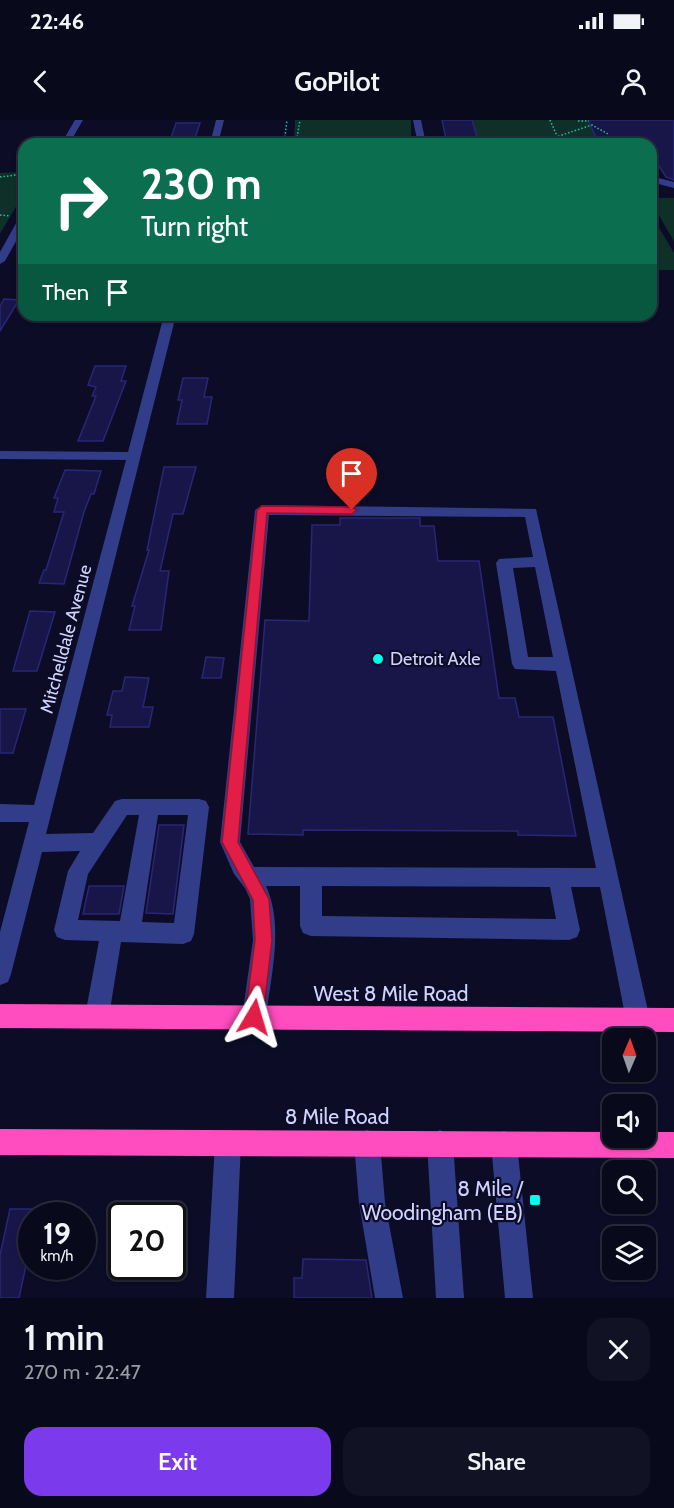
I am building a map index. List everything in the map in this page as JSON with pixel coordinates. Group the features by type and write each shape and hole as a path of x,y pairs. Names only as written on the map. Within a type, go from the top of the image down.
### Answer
{"highway":[{"name":"West 8 Mile Road","path":"0,1016 674,1020"},
{"name":"8 Mile Road","path":"0,1142 674,1145"}],"street":[{"path":"68,138 79,120"},
{"path":"216,138 220,120"},
{"path":"417,120 421,138"},
{"path":"657,181 674,185"},
{"path":"0,261 18,234"},
{"name":"Mitchelldale Avenue","path":"0,974 168,321"},
{"path":"0,454 134,456"},
{"path":"254,1017 264,940 261,899 249,876 241,867 230,842 262,510 531,512 638,1020"},
{"path":"541,562 504,562 522,664 563,664"},
{"path":"122,807 150,807 199,807 183,934 65,930 78,871 122,807"},
{"path":"97,1016 121,931 150,807"},
{"path":"0,813 40,814"},
{"path":"33,843 98,843"},
{"path":"249,876 607,878"},
{"path":"311,876 311,926 569,930 560,878"},
{"path":"220,1298 228,1143"},
{"path":"367,1143 372,1203 389,1298"},
{"path":"440,1143 450,1298"},
{"path":"504,1144 519,1298"}],"path":[{"path":"285,138 287,120"},
{"path":"298,138 300,120"},
{"path":"550,120 557,136"},
{"path":"578,121 584,128"},
{"path":"578,121 589,122"},
{"path":"552,138 592,125 608,134"},
{"path":"0,177 18,175"},
{"path":"0,215 12,216"}],"green space":[{"path":"295,120 411,120 411,138 294,138"},
{"path":"472,120 588,120 612,138 474,138"},
{"path":"18,172 18,203 0,234 0,173"},
{"path":"657,198 674,198 674,241 657,212"},
{"path":"657,224 674,253 674,270 657,270"}],"building":[{"path":"442,120 472,120 477,138 446,138"},
{"path":"588,120 674,120 674,180 666,177 657,163 657,138 596,138"},
{"path":"176,123 200,123 195,138 171,138"},
{"path":"4,299 18,300 0,331 0,306"},
{"path":"95,366 126,366 121,381 126,381 103,441 78,441 96,396 92,396 96,387 88,385"},
{"path":"183,378 208,378 204,397 212,397 207,424 177,424 182,400 178,400"},
{"path":"164,467 196,467 183,514 173,514 160,571 169,571 161,630 129,630 135,606 132,606 149,550 147,550"},
{"path":"65,470 101,471 94,494 91,494 84,512 64,584 39,583 46,570 64,512 54,512 58,498 54,498"},
{"name":"Detroit Axle","path":"340,518 420,518 420,526 434,526 438,561 479,561 499,698 515,698 519,717 553,717 576,836 518,835 518,831 303,830 303,835 248,834 265,620 309,621 312,525 340,525"},
{"path":"30,611 55,612 37,671 13,671"},
{"path":"206,657 224,658 221,678 202,678"},
{"path":"125,677 149,678 143,707 153,707 149,727 110,727 112,715 107,715 113,691 122,691"},
{"path":"0,709 26,709 13,753 0,753"},
{"path":"159,825 184,825 173,914 146,913"},
{"path":"89,886 124,886 119,914 83,914"},
{"path":"10,1209 18,1209 18,1280 23,1280 19,1298 0,1298 0,1255"},
{"path":"303,1259 366,1260 372,1298 294,1298 294,1278 302,1278"}],"place":[{"name":"Detroit Axle","path":"378,659"},
{"name":"8 Mile / Woodingham (EB)","path":"535,1200"}],"route":[{"path":"254,1017 264,940 261,899 253,881 241,867 230,842 262,510 352,510"}]}
